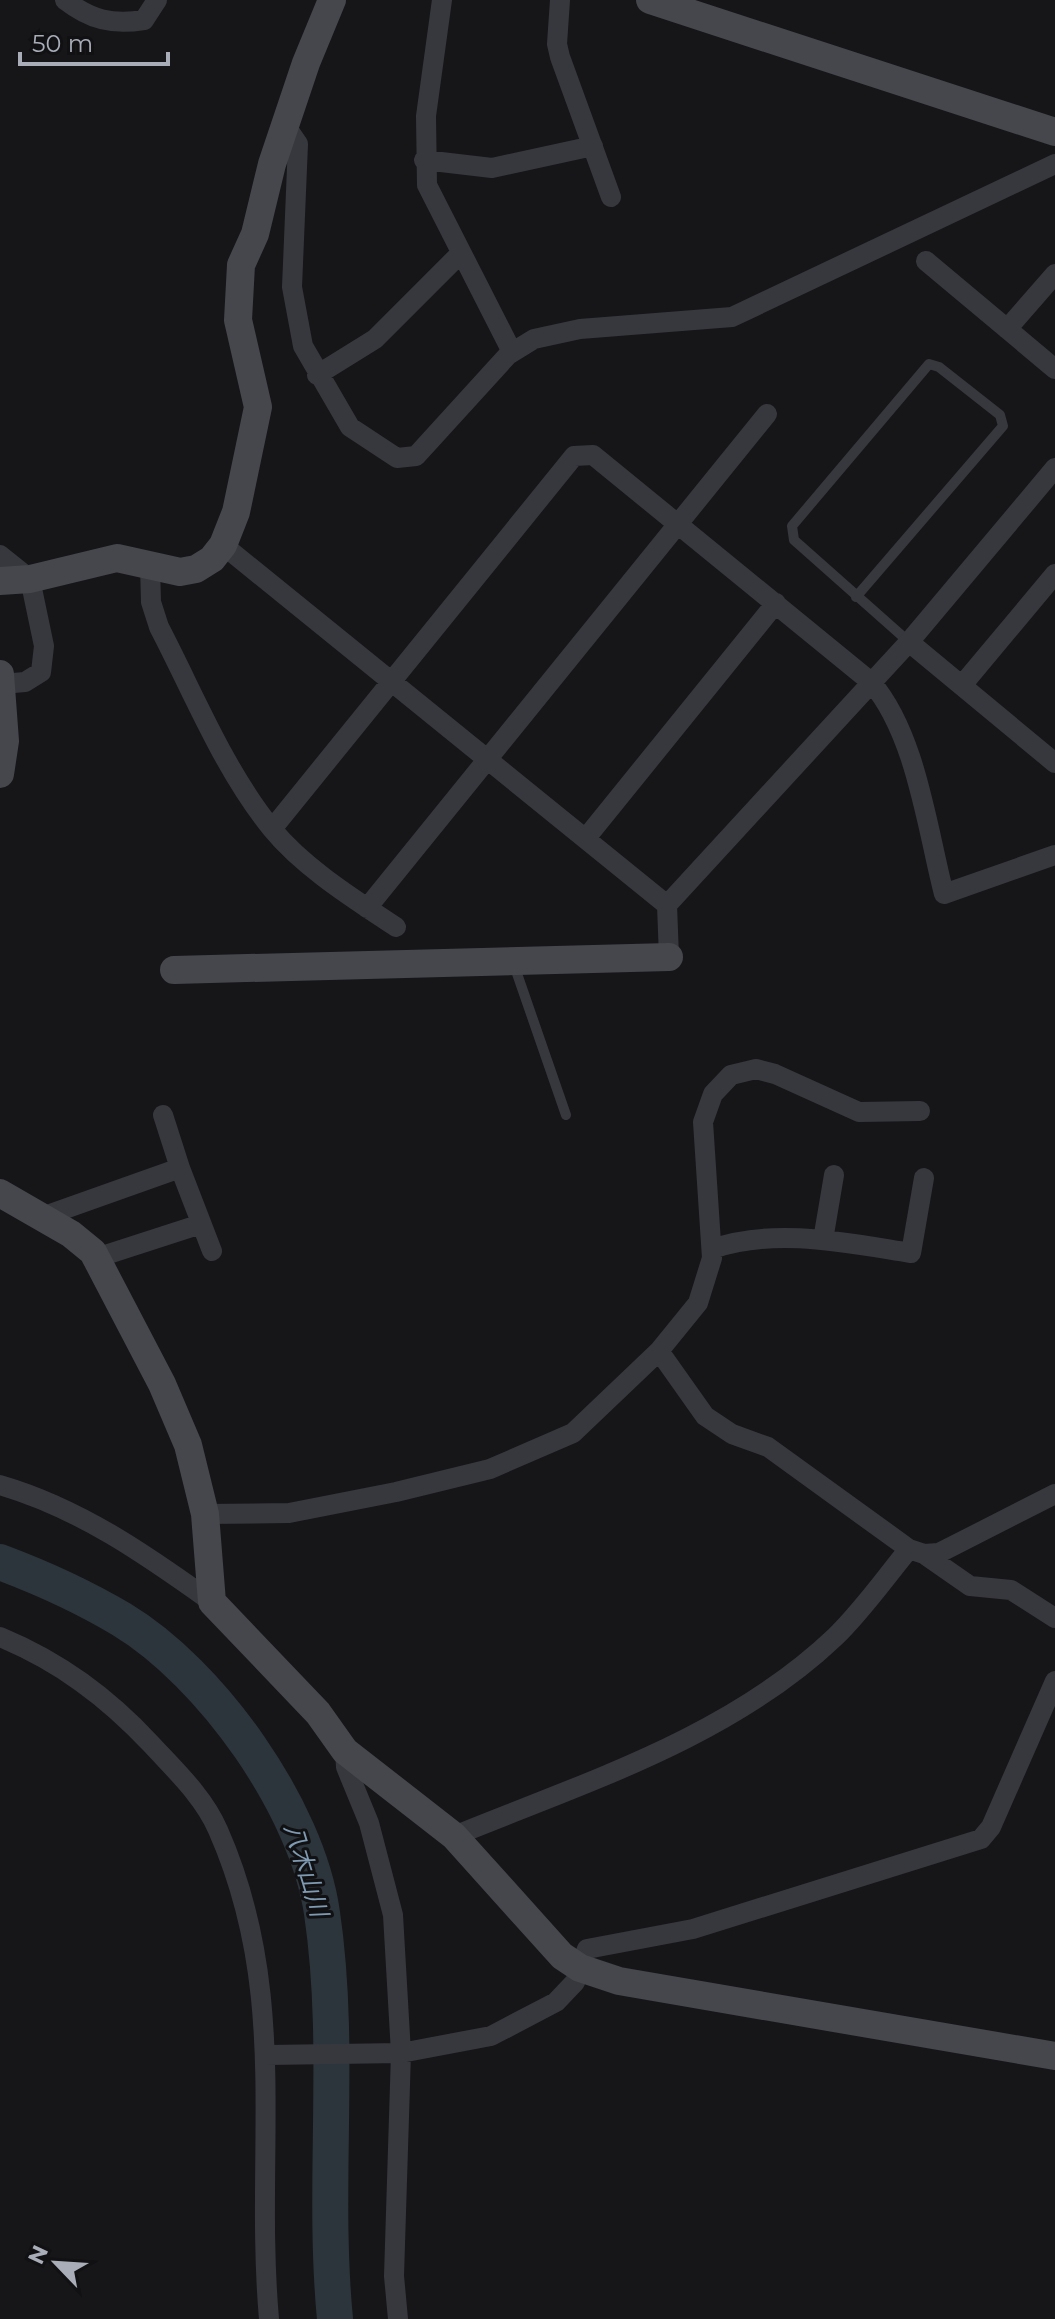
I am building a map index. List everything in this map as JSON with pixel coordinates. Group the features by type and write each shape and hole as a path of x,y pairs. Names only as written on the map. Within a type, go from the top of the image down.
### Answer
{"street":[{"path":"65,0 88,17 120,24 144,20 157,0"},
{"path":"0,581 30,579 117,558 180,572 196,569 212,559 223,545 236,512 258,407 238,320 241,265 255,234 285,125 332,0"},
{"path":"442,0 426,116 424,160 427,185 512,352"},
{"path":"560,0 557,44 560,57 611,197"},
{"path":"650,0 1055,132"},
{"path":"285,125 298,144 300,162 292,287 303,346 317,375 350,427 397,458 416,456 512,352 534,339 580,329 732,317 1055,164"},
{"path":"424,160 492,168 593,146"},
{"path":"317,375 375,339 461,253"},
{"path":"926,261 1055,369"},
{"path":"1007,329 1055,274"},
{"path":"367,908 767,414"},
{"path":"272,829 574,456 593,455 871,682 886,699 904,740 944,894 1055,855"},
{"path":"174,970 669,957 667,905 909,642 1055,468"},
{"path":"223,545 667,905"},
{"path":"0,555 30,579 44,646 41,672 25,682 1,681 5,741 0,774"},
{"path":"150,565 151,602 159,627 239,782 272,829 296,853 396,927"},
{"path":"963,684 1055,574"},
{"path":"586,838 776,603"},
{"path":"909,642 1051,752"},
{"path":"205,1514 289,1513 396,1492 490,1469 573,1433 659,1351 698,1303 708,1274 712,1249 703,1122 713,1094 731,1075 756,1069 775,1074 859,1112 920,1111"},
{"path":"163,1115 212,1251"},
{"path":"42,1217 180,1168"},
{"path":"823,1240 834,1175"},
{"path":"712,1249 736,1240 823,1240 911,1253 924,1178"},
{"path":"0,1193 71,1234 96,1258 162,1384 188,1445 205,1514 212,1602"},
{"path":"96,1258 201,1224"},
{"path":"659,1351 705,1416 732,1434 768,1447 970,1586 1011,1590 1055,1618"},
{"path":"0,1485 30,1494 129,1543 212,1602 318,1713 345,1751 454,1836 562,1956 580,1968 619,1981 1055,2056"},
{"path":"454,1836 673,1746 763,1696 836,1637 917,1552 939,1553 1055,1494"},
{"path":"0,1637 71,1672 121,1712 186,1781 218,1828 259,1961 268,2055 266,2280 269,2319"},
{"path":"268,2055 401,2053 491,2036 556,2002 575,1982 587,1949 693,1929 981,1839 991,1827 1055,1681"},
{"path":"345,1751 346,1767 369,1823 393,1915 401,2053 394,2276 398,2319"}],"lane":[{"path":"856,597 1003,426 1000,415 939,367 929,364 792,526 794,540 856,597 909,642"},
{"path":"512,960 566,1115"}],"waterway":[{"name":"八木山川","path":"0,1562 92,1603 155,1643 220,1708 250,1747 276,1788 297,1830 313,1872 328,1964 331,2014 330,2218 335,2319"}]}
